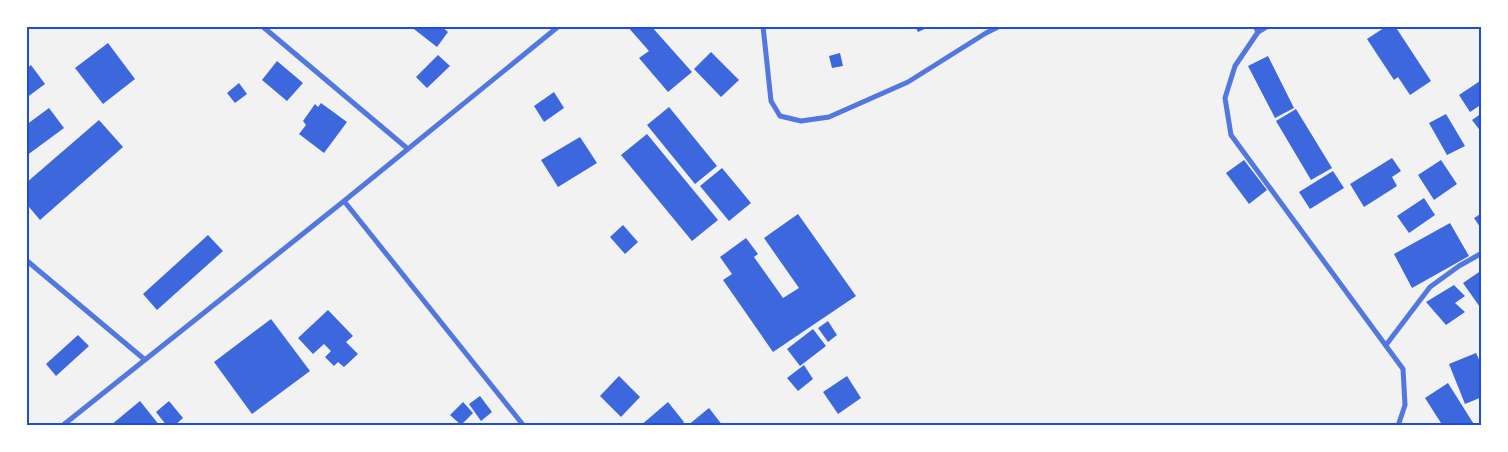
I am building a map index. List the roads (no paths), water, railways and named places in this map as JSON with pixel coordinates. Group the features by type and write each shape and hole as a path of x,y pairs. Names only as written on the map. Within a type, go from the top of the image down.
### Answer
{"street":[{"path":"262,26 408,149"},
{"path":"62,426 559,26"},
{"path":"763,26 771,101 780,116 801,122 829,117 908,82 1000,26"},
{"path":"1268,26 1257,29 1235,66 1225,98 1231,135 1403,369 1405,405 1398,426"},
{"path":"344,200 524,426"},
{"path":"1386,345 1430,287 1459,266 1482,253"},
{"path":"26,260 144,359"}]}
